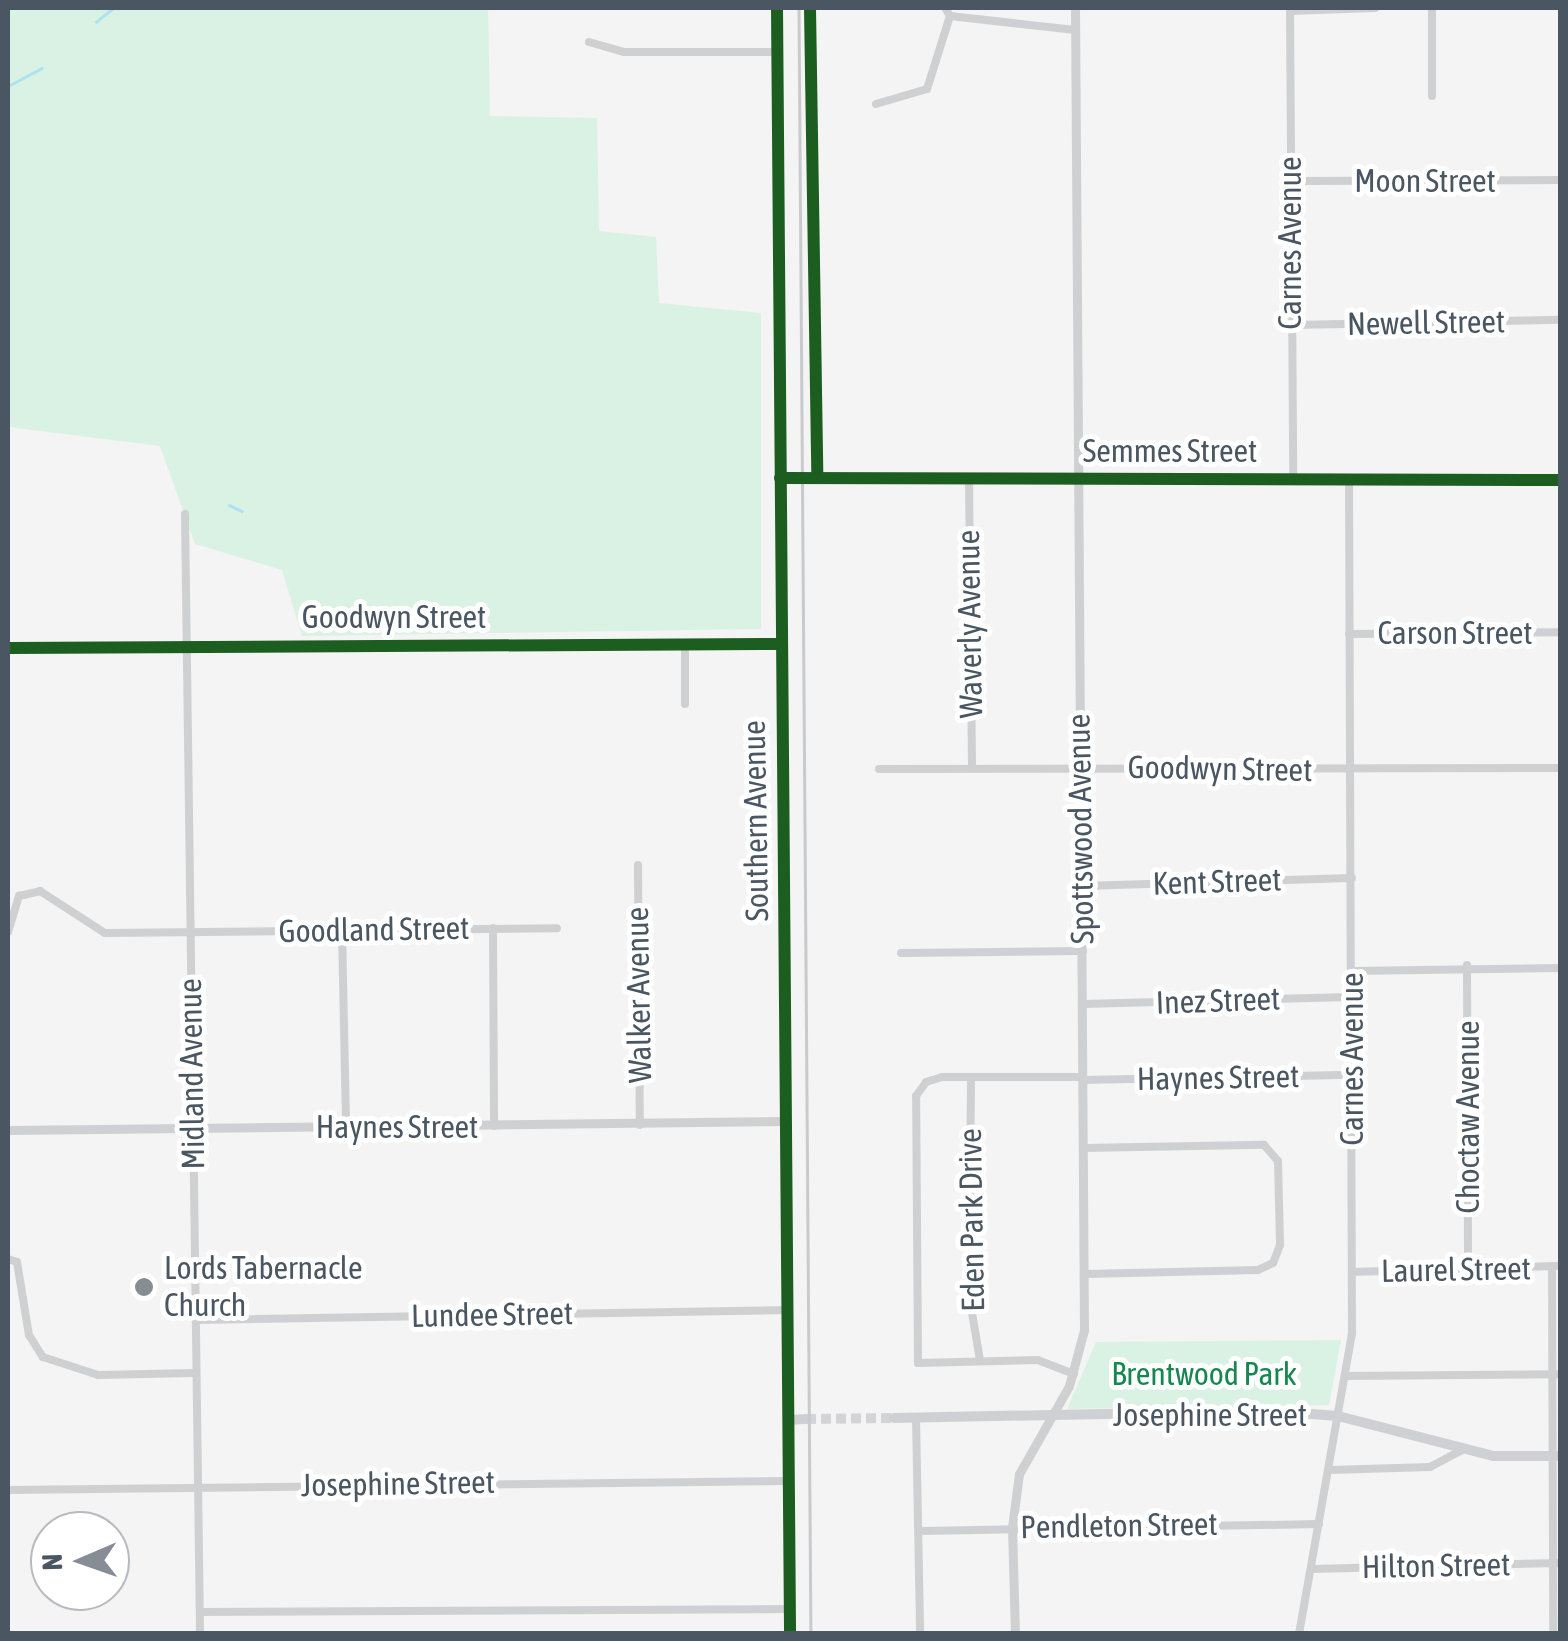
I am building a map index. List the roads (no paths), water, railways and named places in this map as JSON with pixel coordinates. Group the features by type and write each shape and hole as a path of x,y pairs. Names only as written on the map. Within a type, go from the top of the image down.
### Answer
{"main road":[{"name":"Southern Avenue","path":"777,8 790,1634"},
{"name":"Semmes Street","path":"780,478 1560,480"},
{"name":"Josephine Street","path":"894,1418 1272,1411 1338,1416 1462,1450"},
{"path":"790,1420 806,1420"},
{"path":"1462,1450 1556,1456"}],"street":[{"path":"810,8 817,478"},
{"name":"Spottswood Avenue","path":"1015,1634 1012,1527 1019,1474 1074,1374 1086,1274 1076,479 1075,8"},
{"path":"1290,9 1375,8"},
{"path":"1432,8 1432,96"},
{"name":"Carnes Avenue","path":"1290,9 1293,479"},
{"path":"876,104 927,88 947,12 1075,30"},
{"path":"589,42 624,52 777,52"},
{"name":"Moon Street","path":"1289,181 1560,180"},
{"name":"Newell Street","path":"1290,325 1560,320"},
{"name":"Waverly Avenue","path":"969,480 972,768"},
{"name":"Carnes Avenue","path":"1300,1634 1346,1376 1352,1272 1349,481"},
{"name":"Midland Avenue","path":"184,514 196,1320 193,1373 200,1634"},
{"name":"Carson Street","path":"1349,634 1560,632"},
{"path":"685,643 685,704"},
{"name":"Goodwyn Street","path":"8,648 781,644"},
{"name":"Goodwyn Street","path":"879,769 1560,768"},
{"name":"Walker Avenue","path":"638,864 640,1125"},
{"name":"Kent Street","path":"1082,886 1352,878"},
{"name":"Goodland Street","path":"8,932 20,896 40,891 105,933 558,928"},
{"path":"493,928 494,1126"},
{"path":"342,930 346,1128"},
{"path":"901,952 1082,950"},
{"path":"1352,970 1467,964 1560,968"},
{"name":"Choctaw Avenue","path":"1467,964 1468,1269"},
{"name":"Inez Street","path":"1084,1004 1352,997"},
{"name":"Haynes Street","path":"980,1360 918,1363 916,1096 926,1082 1352,1075"},
{"name":"Eden Park Drive","path":"971,1079 970,1295 980,1360"},
{"name":"Haynes Street","path":"8,1130 787,1121"},
{"path":"1084,1148 1259,1143 1270,1148 1278,1169 1280,1252 1273,1263 1258,1270 1086,1274"},
{"path":"8,1259 17,1262 29,1334 43,1357 71,1371 98,1374 193,1373"},
{"path":"1552,1634 1557,1564 1556,1267"},
{"name":"Laurel Street","path":"1352,1272 1556,1267"},
{"name":"Lundee Street","path":"196,1320 788,1310"},
{"path":"980,1360 1038,1360 1074,1374"},
{"name":"Josephine Street","path":"1346,1376 1556,1374"},
{"path":"916,1418 920,1634"},
{"path":"1330,1470 1430,1467 1462,1450"},
{"name":"Josephine Street","path":"8,1490 789,1481"},
{"name":"Pendleton Street","path":"920,1532 1012,1527 1319,1524"},
{"name":"Hilton Street","path":"1311,1569 1557,1564"},
{"path":"200,1612 789,1609"}],"waterway":[{"path":"96,22 113,8"},
{"path":"8,86 42,68"},
{"path":"229,505 242,511"}],"tunnel":[{"path":"806,1419 894,1418"}],"railway":[{"path":"799,8 811,1634"}],"place":[{"name":"Lords Tabernacle Church","path":"144,1287"}],"park label":[{"name":"Brentwood Park","path":"1204,1374"}]}
